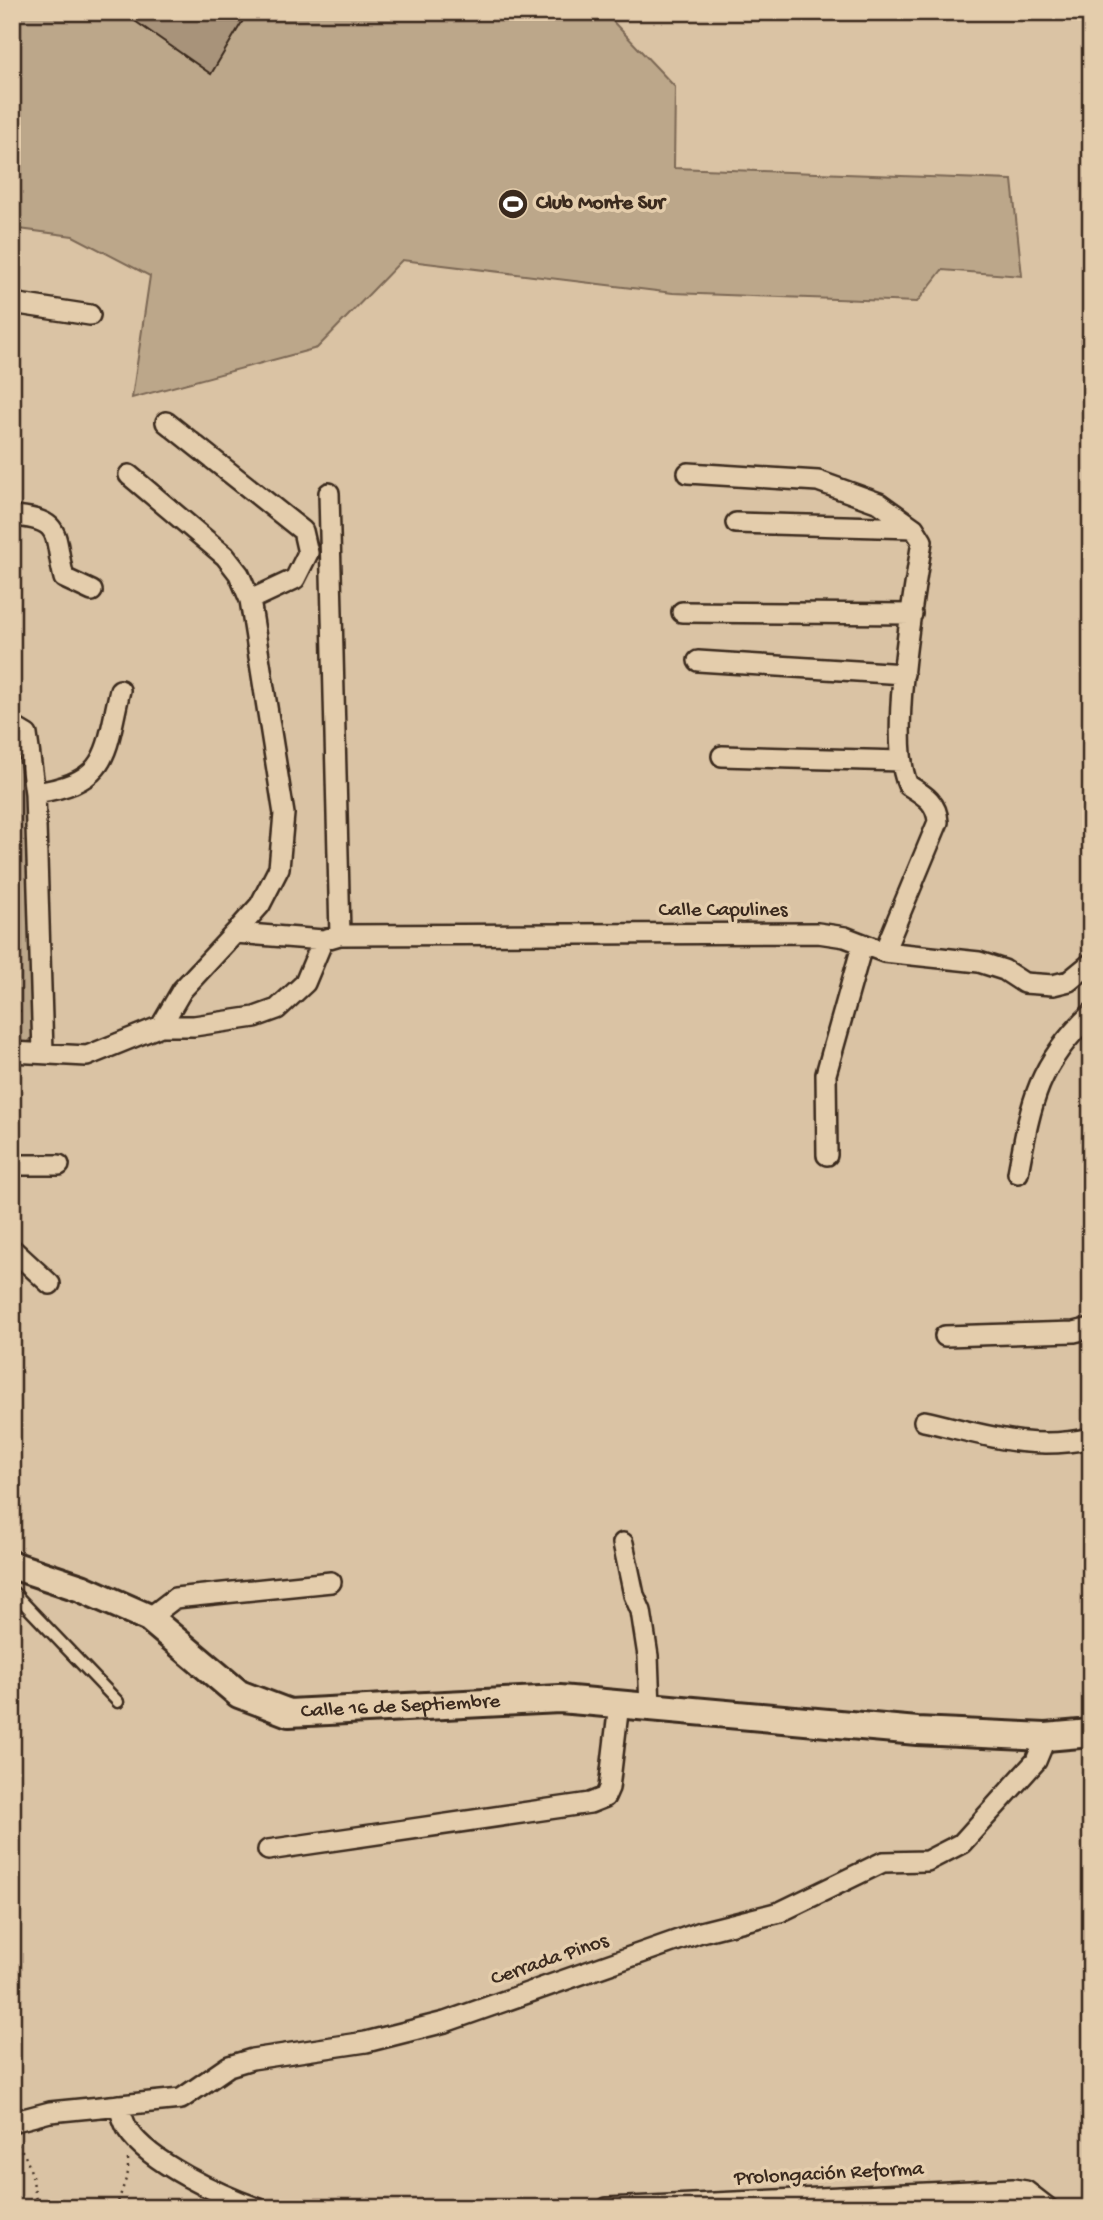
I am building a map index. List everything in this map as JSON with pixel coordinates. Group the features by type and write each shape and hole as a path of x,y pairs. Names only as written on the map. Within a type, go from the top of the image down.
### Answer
{"main road":[{"name":"Calle 16 de Septiembre","path":"12,1565 81,1588 149,1618 239,1694 289,1713 560,1699 917,1731 1046,1737 1091,1732"}],"street":[{"path":"12,303 90,315"},
{"path":"166,422 303,531 308,554 295,579 250,600"},
{"path":"688,474 818,481 879,503 914,528 922,541 904,674 902,761 908,785 931,800 937,811 938,822 884,952"},
{"path":"129,475 225,556 239,573 250,600 284,814 279,868 260,905 182,990 161,1026"},
{"path":"12,1052 87,1056 161,1026 243,1019 277,1009 305,983 332,937 329,493"},
{"path":"12,516 37,517 49,522 57,534 64,578 93,591"},
{"path":"736,523 914,528"},
{"path":"682,612 912,614"},
{"path":"698,661 904,674"},
{"path":"35,793 62,790 90,777 106,751 120,690"},
{"path":"12,726 27,735 35,793 43,1052"},
{"path":"722,756 902,761"},
{"name":"Calle Capulines","path":"235,933 332,937 818,933 845,937 862,946 884,952 979,962 1004,970 1024,983 1053,985 1069,981 1091,963"},
{"path":"827,1155 826,1074 862,946"},
{"path":"1018,1172 1032,1098 1058,1051 1091,1014"},
{"path":"12,1165 59,1165"},
{"path":"12,1249 50,1284"},
{"path":"945,1336 1074,1332 1091,1328"},
{"path":"924,1421 1036,1445 1062,1445 1091,1438"},
{"path":"623,1544 634,1595 641,1611 648,1656 650,1707"},
{"path":"149,1618 175,1598 331,1582"},
{"path":"268,1850 605,1797 609,1788 620,1704"},
{"name":"Cerrada Pinos","path":"12,2122 50,2112 181,2099 229,2066 252,2059 366,2042 445,2022 701,1932 780,1912 883,1862 927,1861 962,1843 1036,1761 1046,1737"},
{"path":"118,2105 129,2131 185,2176 221,2195 257,2208"},
{"name":"Prolongación Reforma","path":"607,2208 1013,2189 1026,2191 1048,2208"}],"lane":[{"path":"12,1591 118,1702"}],"path":[{"path":"12,1011 27,1011"},
{"path":"116,2208 128,2173 129,2131"},
{"path":"12,2140 23,2148 37,2208"}],"shaded area":[{"name":"Club Monte Sur","path":"12,12 604,12 675,87 674,168 1012,180 1022,276 942,270 917,302 673,293 402,260 317,348 132,398 150,276 73,236 12,228"},
{"path":"12,736 33,744 32,1037 28,1043 12,1043"}],"building":[{"path":"122,12 248,12 211,74"}],"place":[{"name":"Club Monte Sur","path":"513,204"}]}
